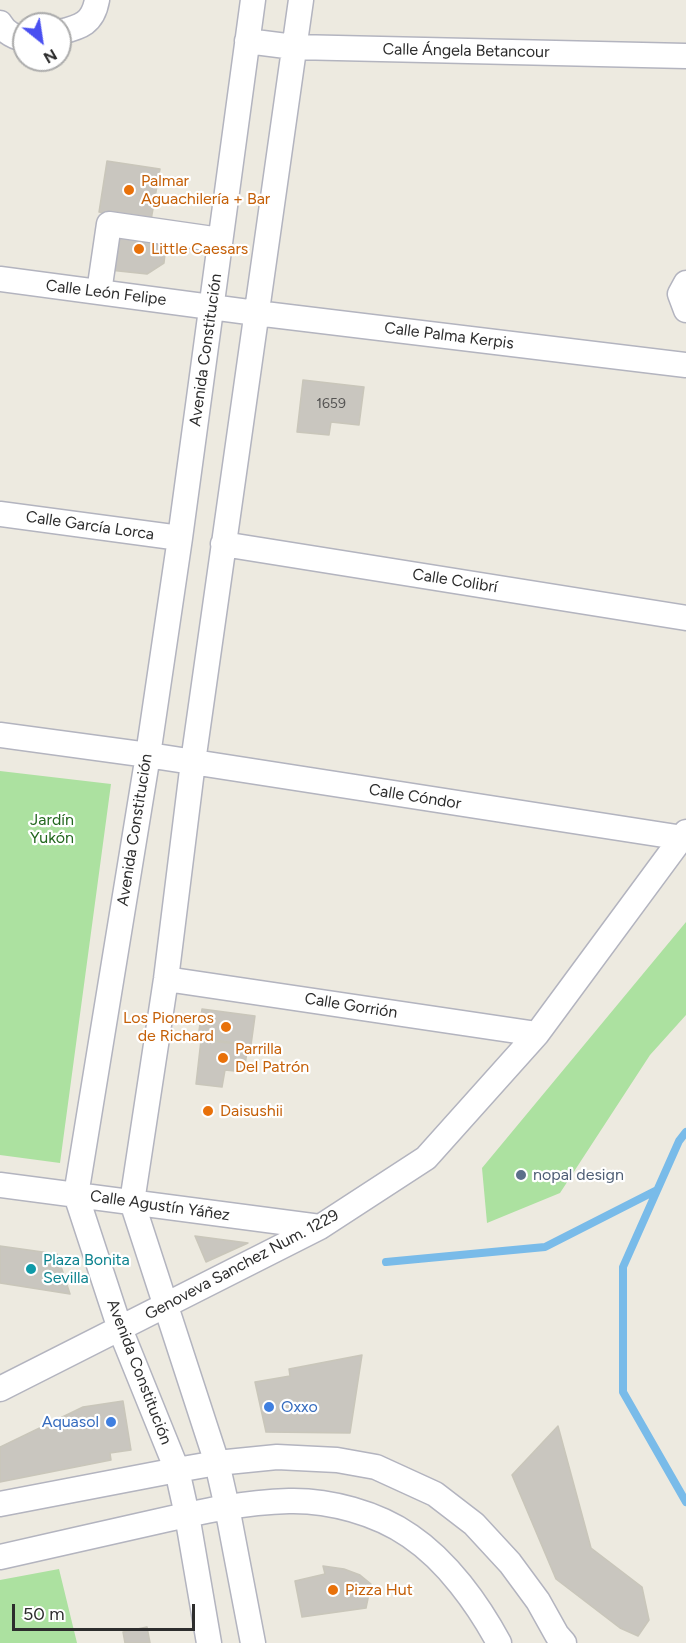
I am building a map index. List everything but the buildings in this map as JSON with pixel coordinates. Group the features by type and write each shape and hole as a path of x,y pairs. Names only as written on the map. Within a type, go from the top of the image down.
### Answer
{"street":[{"path":"72,28 87,21 94,13 97,0"},
{"name":"Avenida Constitución","path":"209,1643 177,1470 120,1329 76,1194 148,755 180,538 253,0"},
{"path":"253,1643 217,1463 132,1202 166,979 223,543 301,0"},
{"path":"0,23 12,35"},
{"name":"Calle Ángela Betancour","path":"247,41 294,47 686,56"},
{"path":"99,292 109,224 220,240"},
{"name":"Calle León Felipe","path":"0,279 211,306"},
{"path":"686,283 680,294 686,310"},
{"name":"Calle Palma Kerpis","path":"211,306 686,365"},
{"name":"Calle García Lorca","path":"0,514 180,538"},
{"name":"Calle Colibrí","path":"223,543 686,618"},
{"name":"Calle Cóndor","path":"0,735 684,835"},
{"name":"Genoveva Sanchez Num. 1229","path":"0,1389 320,1227 426,1158 537,1034 684,835"},
{"name":"Calle Gorrión","path":"166,979 537,1034"},
{"name":"Calle Agustín Yáñez","path":"0,1185 320,1227"},
{"path":"0,1504 217,1463 277,1457 337,1460 376,1467 435,1494 474,1524 510,1563 538,1601 564,1643"},
{"path":"0,1557 227,1507 290,1501 331,1504 373,1516 410,1536 444,1565 469,1596 499,1643"}],"green space":[{"name":"Jardín Yukón","path":"0,771 111,784 60,1163 0,1155"},
{"path":"686,922 686,1015 650,1055 560,1193 487,1223 482,1168"},
{"path":"59,1569 77,1643 0,1643 0,1580"}],"waterway":[{"path":"686,1132 679,1141 623,1267 623,1392 686,1502"},
{"path":"386,1262 545,1247 657,1190"}],"place":[{"name":"Palmar Aguachilería + Bar","path":"129,190"},
{"name":"Little Caesars","path":"139,249"},
{"name":"Los Pioneros de Richard","path":"226,1027"},
{"name":"Parrilla Del Patrón","path":"223,1058"},
{"name":"Daisushii","path":"208,1111"},
{"name":"nopal design","path":"521,1175"},
{"name":"Plaza Bonita Sevilla","path":"31,1269"},
{"name":"Oxxo","path":"269,1407"},
{"name":"Aquasol","path":"111,1422"},
{"name":"Pizza Hut","path":"333,1590"}]}
